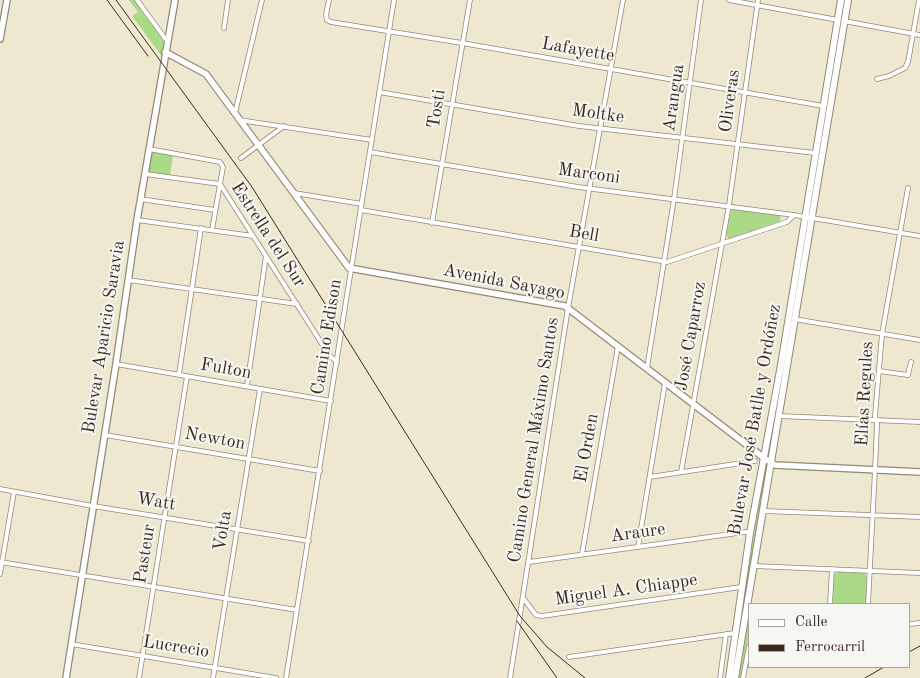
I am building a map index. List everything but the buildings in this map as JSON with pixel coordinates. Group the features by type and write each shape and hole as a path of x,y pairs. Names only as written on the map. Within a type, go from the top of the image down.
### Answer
{"main road":[{"name":"Bulevar José Batlle y Ordóñez","path":"744,618 742,587 750,533 808,217 841,20 841,0"},
{"name":"Bulevar José Batlle y Ordóñez","path":"816,169 815,153 841,20 848,0"},
{"name":"Bulevar José Batlle y Ordóñez","path":"728,678 738,633 744,618 764,511 808,217"},
{"name":"Bulevar José Batlle y Ordóñez","path":"735,678 738,633"}],"street":[{"path":"0,39 7,0"},
{"path":"137,0 168,41"},
{"name":"Bulevar Aparicio Saravia","path":"66,678 116,364 140,198 175,0"},
{"path":"224,28 228,0"},
{"path":"235,113 242,77 262,0"},
{"name":"Lafayette","path":"329,0 326,15 327,20 331,22 824,106"},
{"name":"Camino Edison","path":"286,678 394,0"},
{"name":"Tosti","path":"432,222 470,0"},
{"name":"Camino General Máximo Santos","path":"510,678 588,188 624,0"},
{"name":"Arangua","path":"647,368 674,200 701,0"},
{"path":"729,0 757,3 920,35"},
{"path":"877,79 889,76 905,68 914,34 919,0"},
{"name":"Oliveras","path":"729,206 757,3"},
{"path":"165,52 206,74 347,267 351,269"},
{"name":"Moltke","path":"379,92 600,128 815,153"},
{"path":"239,120 372,140"},
{"path":"241,158 284,126"},
{"path":"149,150 218,161 223,167 212,230"},
{"name":"Marconi","path":"370,152 588,188 808,217"},
{"name":"Estrella del Sur","path":"145,174 220,184 330,355 337,362"},
{"name":"Elías Regules","path":"868,603 875,470 875,416 882,334 908,188"},
{"path":"292,193 362,204"},
{"path":"140,198 215,210"},
{"name":"José Caparroz","path":"680,472 729,206"},
{"name":"Bell","path":"361,210 664,262 671,262 787,222 794,214"},
{"path":"808,217 920,236"},
{"path":"137,220 253,236"},
{"path":"179,374 201,228"},
{"path":"247,386 266,256"},
{"name":"Avenida Sayago","path":"351,269 562,305 771,463 780,466 920,472"},
{"path":"128,280 297,304"},
{"path":"794,319 920,340"},
{"name":"El Orden","path":"582,554 618,346"},
{"path":"879,371 908,375 911,362"},
{"name":"Fulton","path":"116,364 331,401"},
{"name":"Pasteur","path":"140,678 188,376"},
{"path":"638,547 665,383"},
{"name":"Volta","path":"212,678 260,388"},
{"path":"779,416 920,422"},
{"name":"Newton","path":"105,435 320,471"},
{"path":"650,477 755,461"},
{"name":"Watt","path":"0,489 309,541"},
{"path":"0,574 14,492"},
{"path":"764,511 920,517"},
{"name":"Araure","path":"529,562 744,532 750,533"},
{"path":"1,562 297,610"},
{"path":"754,566 920,573"},
{"path":"830,603 832,569"},
{"name":"Miguel A. Chiappe","path":"523,598 533,612 542,616 742,587"},
{"path":"569,658 738,633"},
{"path":"720,678 726,634"},
{"name":"Lucrecio","path":"71,644 276,678"},
{"path":"744,678 748,652"}],"green space":[{"path":"129,0 135,0 165,40 163,58 132,16 138,12"},
{"path":"151,152 173,155 170,176 148,173"},
{"path":"733,209 778,214 781,221 729,239 726,235"},
{"path":"765,470 762,505 745,602 745,588"},
{"path":"838,572 865,573 867,578 866,603 833,603 834,575"},
{"path":"746,627 748,627 742,678 739,678"}],"railway":[{"path":"107,0 148,56"},
{"path":"116,0 252,187 520,616 547,647 585,678"},
{"path":"517,621 557,678"},
{"path":"910,651 920,646"},
{"path":"865,678 882,668"}]}
